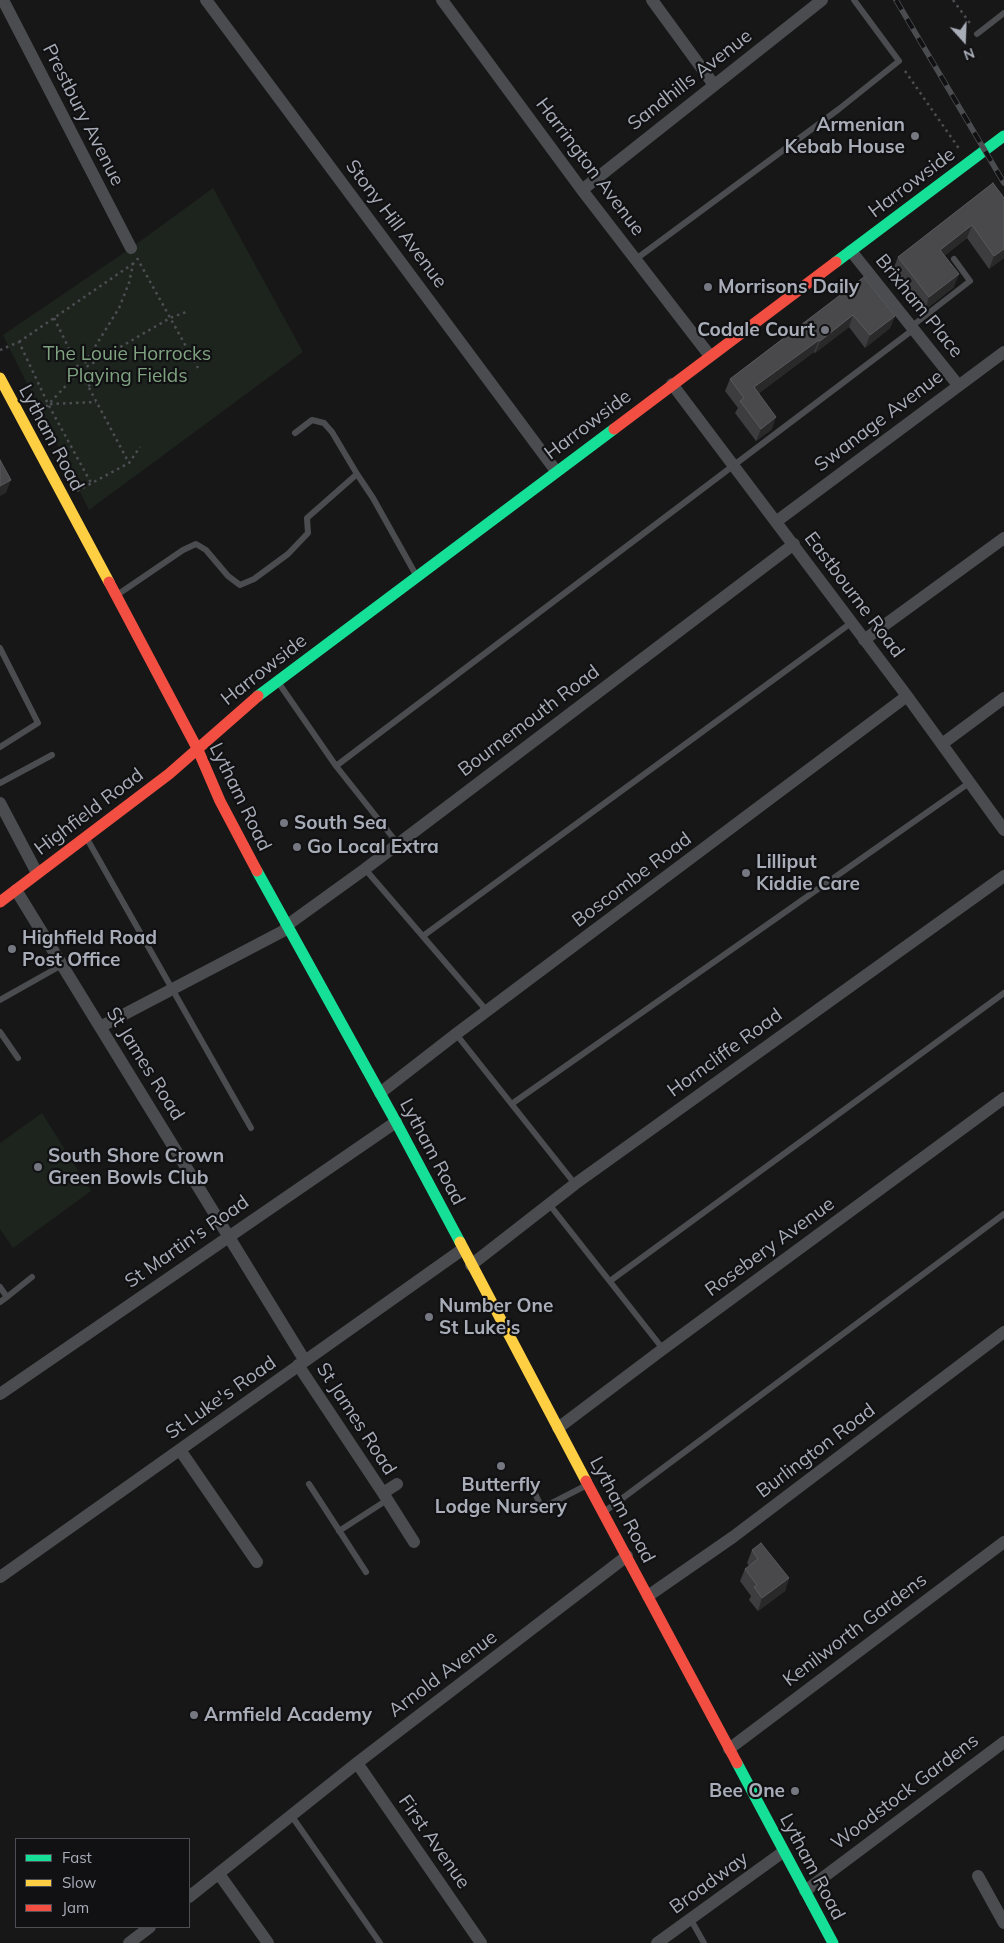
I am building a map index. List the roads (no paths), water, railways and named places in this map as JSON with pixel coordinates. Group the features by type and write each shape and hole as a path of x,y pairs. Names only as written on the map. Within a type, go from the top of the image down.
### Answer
{"main road":[{"name":"Harrowside","path":"198,750 242,708 277,681 1004,136"},
{"name":"Lytham Road","path":"1,385 23,421 117,595 198,750 220,801 286,928 396,1122 833,1943"},
{"name":"Highfield Road","path":"0,902 162,780 198,750"}],"street":[{"name":"Prestbury Avenue","path":"3,0 131,248"},
{"name":"Stony Hill Avenue","path":"206,0 556,471"},
{"name":"Harrington Avenue","path":"442,0 582,190 710,356"},
{"path":"652,0 714,85"},
{"name":"Sandhills Avenue","path":"582,190 822,0"},
{"name":"Brixham Place","path":"851,250 958,385"},
{"name":"Swanage Avenue","path":"777,521 1004,352"},
{"name":"Eastbourne Road","path":"672,384 777,521 1004,830"},
{"path":"864,640 1004,538"},
{"name":"Bournemouth Road","path":"100,1027 286,928 794,544"},
{"name":"Boscombe Road","path":"380,1093 907,696"},
{"path":"942,744 1004,698"},
{"path":"1,806 37,873"},
{"name":"Horncliffe Road","path":"471,1264 576,1184 1004,876"},
{"name":"St James Road","path":"16,890 229,1236 302,1363 414,1542"},
{"name":"Rosebery Avenue","path":"558,1428 1004,1098"},
{"name":"St Martin's Road","path":"0,1394 396,1122"},
{"name":"St Luke's Road","path":"0,1577 463,1249"},
{"name":"Burlington Road","path":"648,1596 734,1537 1004,1332"},
{"path":"180,1450 257,1562"},
{"name":"St James Road","path":"385,1497 397,1484"},
{"name":"Kenilworth Gardens","path":"729,1749 1004,1542"},
{"name":"Arnold Avenue","path":"190,1896 357,1763 627,1556"},
{"name":"Woodstock Gardens","path":"805,1891 1004,1742"},
{"name":"First Avenue","path":"357,1763 481,1943"},
{"name":"Broadway","path":"657,1943 783,1852"},
{"path":"219,1874 268,1943"},
{"path":"978,1876 1004,1923"},
{"path":"129,1943 149,1928"}],"lane":[{"path":"636,259 838,109 899,61 854,0"},
{"path":"978,34 1004,13"},
{"path":"336,766 913,327 970,281 954,259"},
{"path":"295,433 312,420 324,423 332,432 373,498 416,576"},
{"path":"117,595 183,550 196,544 206,550 228,576 240,585 254,579 288,554 302,540 308,533 307,518 357,474"},
{"path":"423,936 851,623"},
{"path":"0,648 38,723 0,747"},
{"path":"277,681 336,766 398,844"},
{"path":"0,783 52,754"},
{"path":"513,1103 969,783"},
{"path":"86,836 251,1128"},
{"path":"365,869 488,1012"},
{"path":"0,1000 62,965"},
{"path":"610,1281 1004,992"},
{"path":"0,1032 18,1058"},
{"path":"456,1034 576,1184"},
{"path":"549,1204 663,1349"},
{"path":"603,1514 1004,1214"},
{"path":"0,1302 32,1277"},
{"path":"0,1287 7,1297"},
{"path":"309,1484 366,1572"},
{"path":"531,1485 540,1504 548,1505 588,1484"},
{"path":"339,1530 385,1497"},
{"path":"291,1815 380,1943"},
{"path":"691,1920 704,1943"}],"railway":[{"path":"896,0 1004,183"}],"place":[{"name":"Armenian Kebab House","path":"915,136"},
{"name":"Morrisons Daily","path":"708,287"},
{"name":"Codale Court","path":"825,330"},
{"name":"South Sea","path":"284,823"},
{"name":"Go Local Extra","path":"297,847"},
{"name":"Lilliput Kiddie Care","path":"746,873"},
{"name":"Highfield Road Post Office","path":"12,949"},
{"name":"South Shore Crown Green Bowls Club","path":"38,1167"},
{"name":"Number One St Luke's","path":"429,1317"},
{"name":"Butterfly Lodge Nursery","path":"501,1466"},
{"name":"Armfield Academy","path":"194,1715"},
{"name":"Bee One","path":"795,1791"}],"park label":[{"name":"The Louie Horrocks Playing Fields","path":"127,365"}]}
